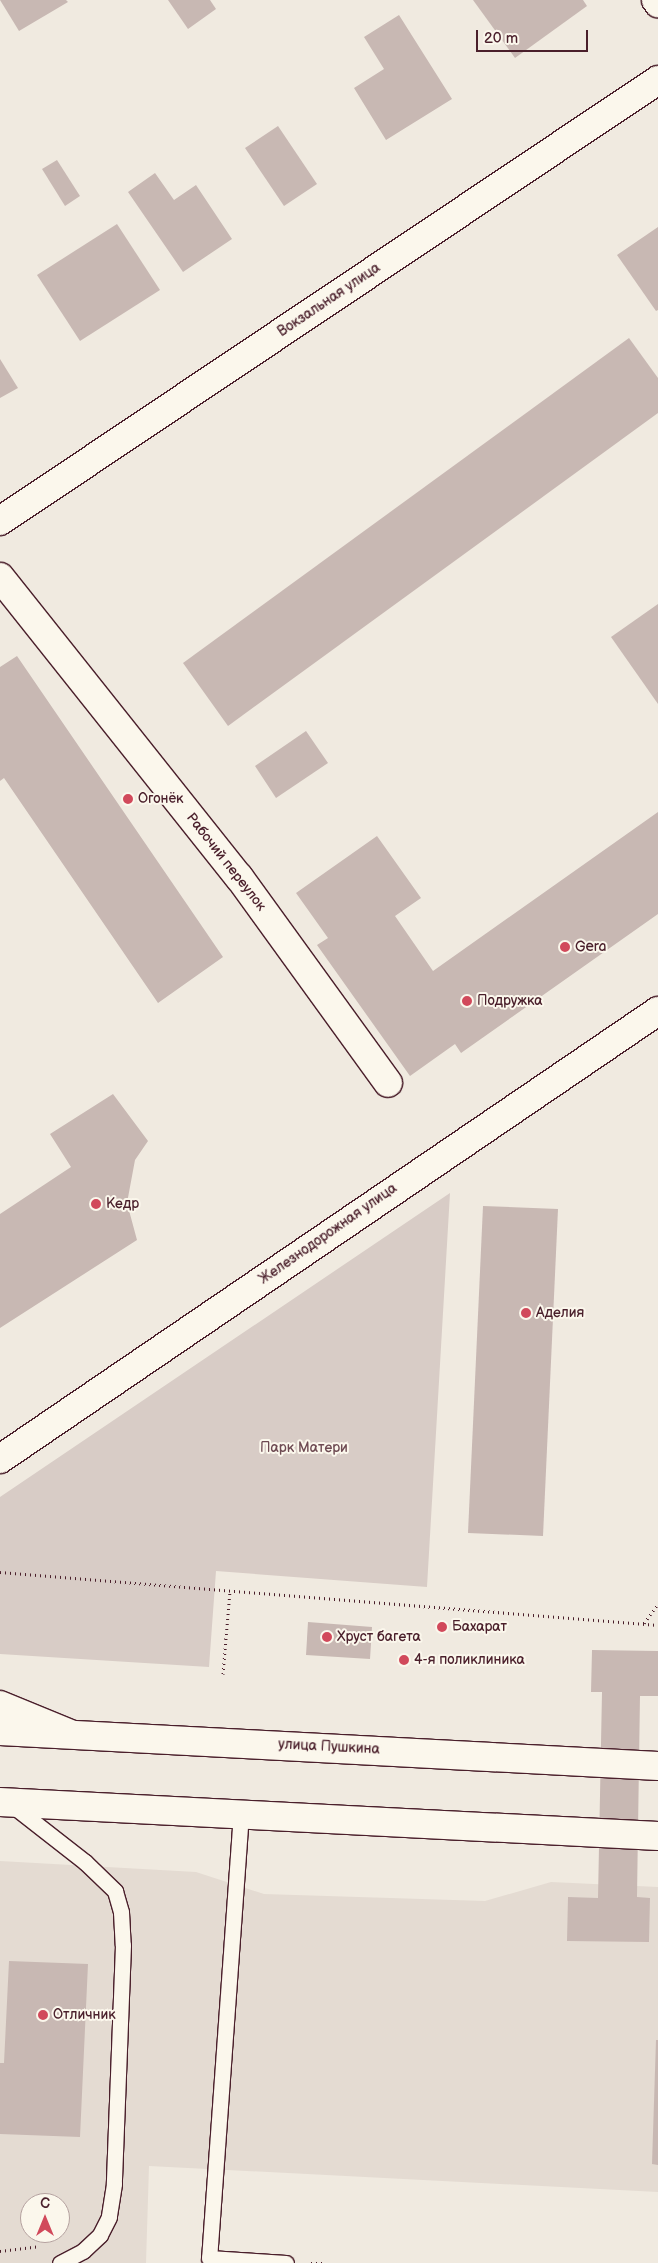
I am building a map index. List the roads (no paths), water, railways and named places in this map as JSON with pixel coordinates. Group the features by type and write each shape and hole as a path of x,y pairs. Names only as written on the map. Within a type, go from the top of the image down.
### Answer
{"main road":[{"name":"Вокзальная улица","path":"0,521 658,80"},
{"name":"Рабочий переулок","path":"0,577 239,877 388,1083"},
{"name":"Железнодорожная улица","path":"0,1459 658,1011"},
{"path":"0,1705 72,1734"},
{"name":"улица Пушкина","path":"0,1731 658,1766"},
{"path":"4,1802 658,1836"}],"lane":[{"path":"4,1802 85,1862 115,1891 121,1912 122,1965 109,2217 100,2235 83,2251 60,2263"},
{"path":"241,1813 208,2258 286,2263"}],"place":[{"name":"Огонёк","path":"128,799"},
{"name":"Gera","path":"565,947"},
{"name":"Подружка","path":"467,1001"},
{"name":"Кедр","path":"96,1204"},
{"name":"Аделия","path":"526,1313"},
{"name":"Бахарат","path":"442,1627"},
{"name":"Хруст багета","path":"327,1637"},
{"name":"4-я поликлиника","path":"404,1660"},
{"name":"Отличник","path":"43,2015"}],"park label":[{"name":"Парк Матери","path":"304,1448"}]}
